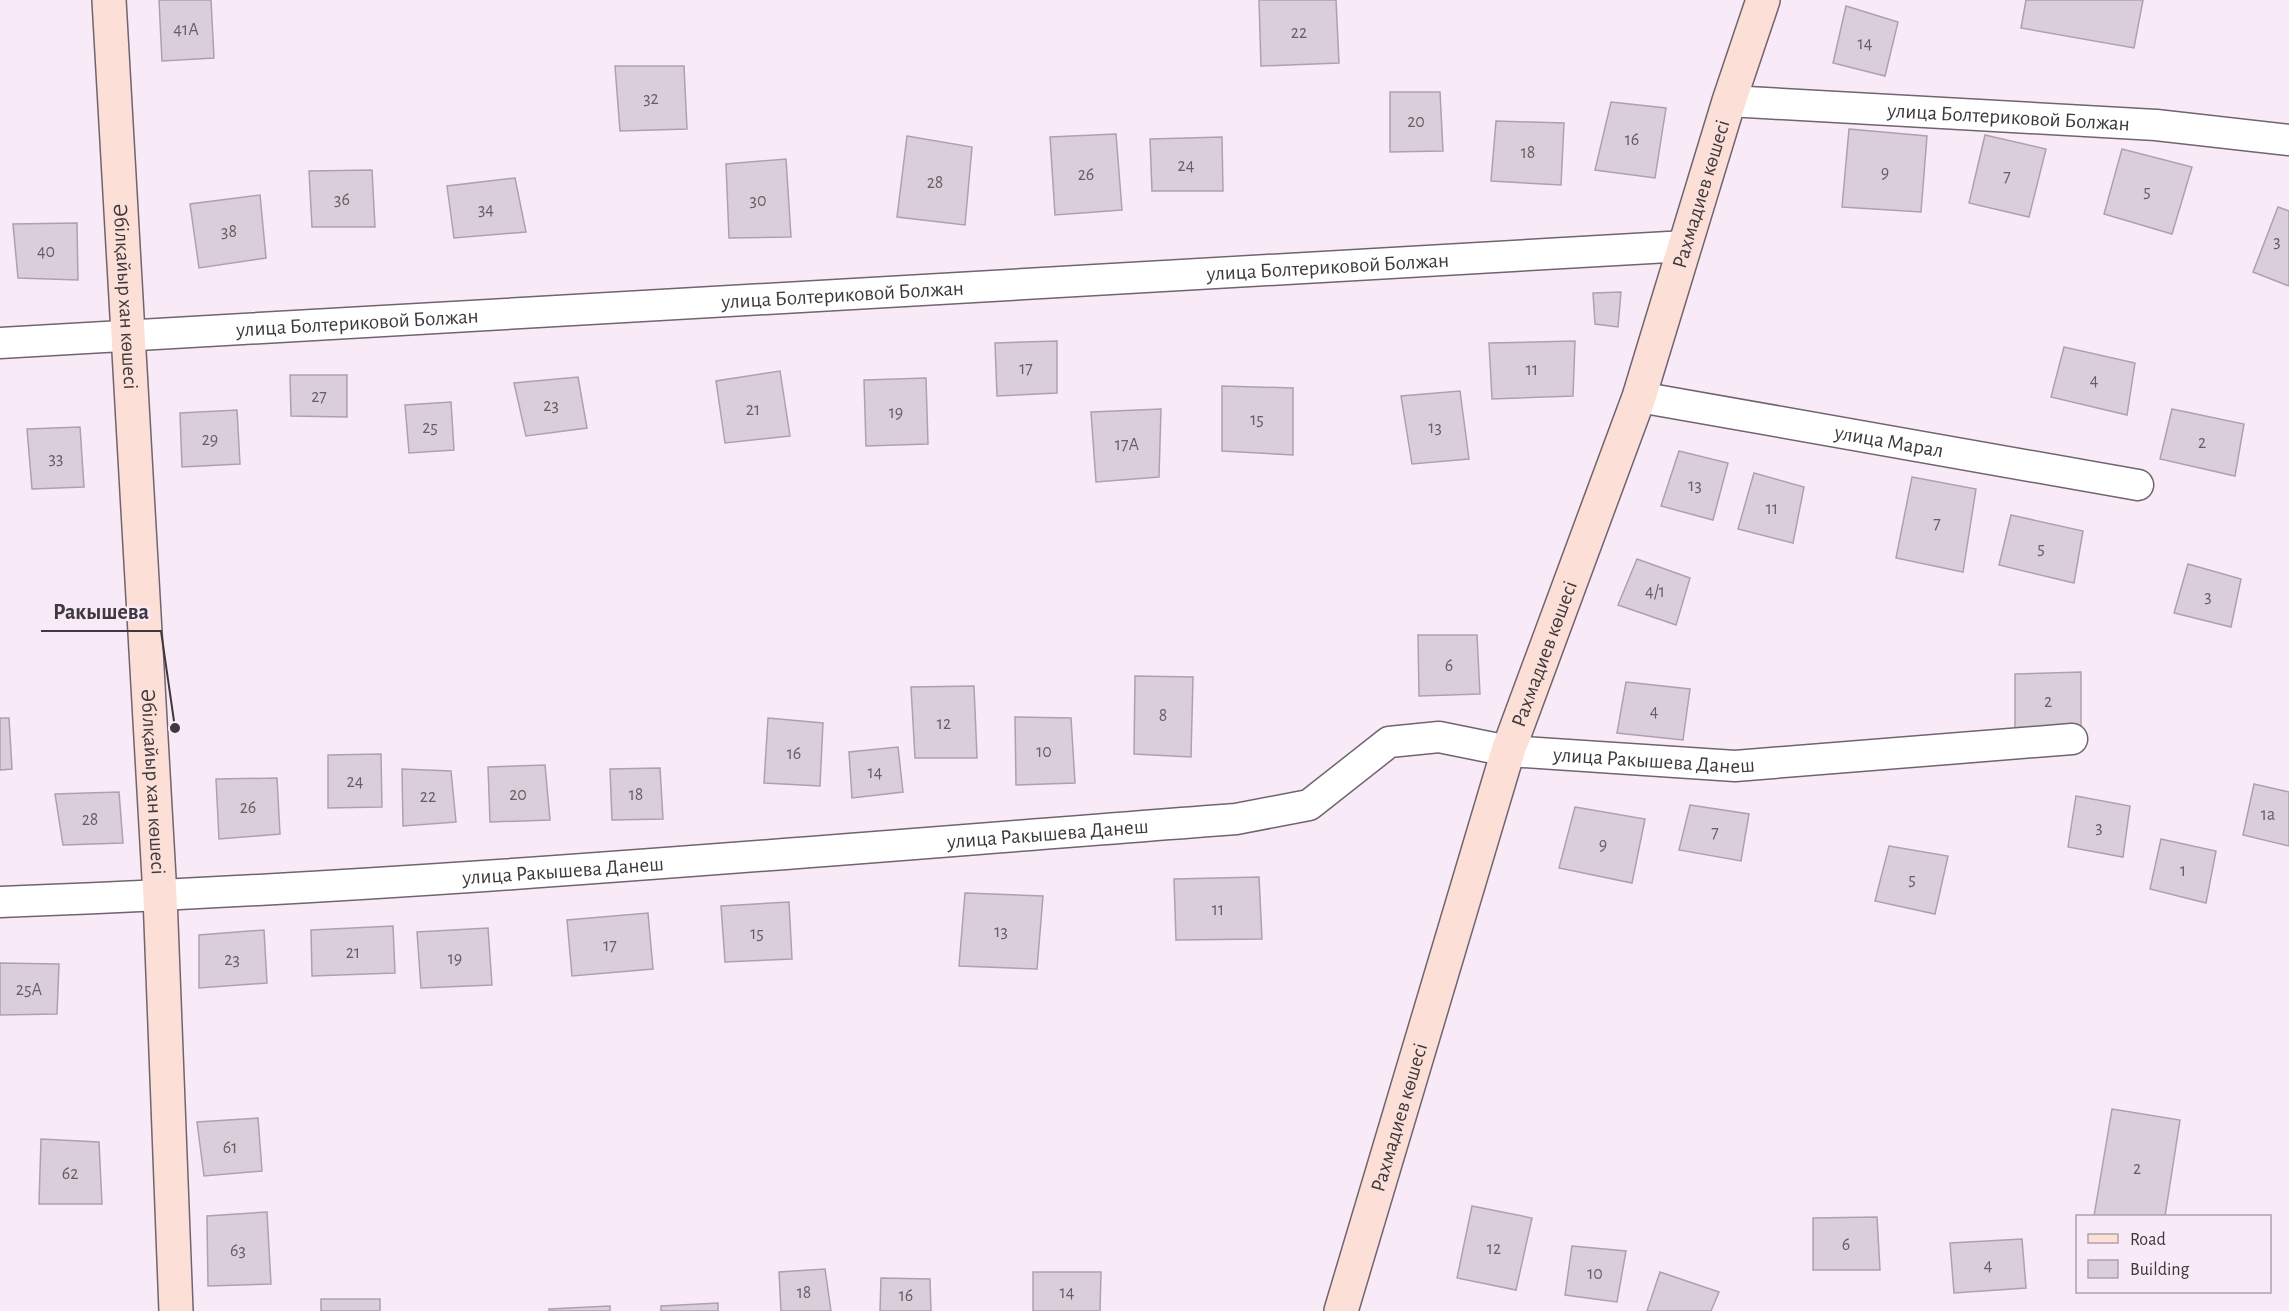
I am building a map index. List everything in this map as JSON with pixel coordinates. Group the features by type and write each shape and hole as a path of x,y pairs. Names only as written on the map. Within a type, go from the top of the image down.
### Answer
{"street":[{"name":"Әбілқайыр хан көшесі","path":"109,0 160,896 176,1311"},
{"name":"Рахмадиев көшесі","path":"1341,1311 1508,751 1639,397 1729,101 1763,0"},
{"name":"улица Болтериковой Болжан","path":"1729,101 2156,125 2289,140"},
{"name":"улица Болтериковой Болжан","path":"0,343 1686,246"},
{"name":"улица Марал","path":"1639,397 2138,485"},
{"name":"улица Ракышева Данеш","path":"0,902 160,896 393,882 1236,819 1309,804 1389,742 1438,736 1508,751 1735,766 2072,739"}],"building":[{"path":"159,0 211,0 214,58 162,61"},
{"path":"1259,0 1336,0 1339,63 1261,66"},
{"path":"2026,0 2143,0 2134,48 2021,28"},
{"path":"1846,6 1898,22 1885,76 1833,63"},
{"path":"615,66 684,66 687,129 620,131"},
{"path":"1390,92 1440,92 1443,151 1390,152"},
{"path":"1611,102 1666,108 1655,178 1595,170"},
{"path":"1496,121 1564,123 1561,185 1491,181"},
{"path":"1849,129 1927,136 1921,212 1842,207"},
{"path":"1116,134 1122,210 1055,215 1050,137"},
{"path":"1985,135 2046,149 2029,217 1969,203"},
{"path":"907,136 972,147 965,225 897,217"},
{"path":"1222,137 1223,191 1152,191 1150,139"},
{"path":"2122,149 2192,167 2172,234 2104,214"},
{"path":"786,159 791,237 729,238 726,164"},
{"path":"372,170 375,227 312,227 309,171"},
{"path":"515,178 526,232 454,238 447,186"},
{"path":"260,195 266,258 199,268 190,204"},
{"path":"2278,207 2289,211 2289,286 2253,272"},
{"path":"77,223 78,280 18,278 13,224"},
{"path":"1621,292 1618,327 1595,324 1593,293"},
{"path":"1057,341 1057,393 997,396 995,343"},
{"path":"1575,341 1573,396 1492,399 1489,343"},
{"path":"2064,347 2135,363 2127,415 2051,397"},
{"path":"780,371 790,436 725,443 716,381"},
{"path":"290,375 347,375 347,417 291,416"},
{"path":"578,377 587,428 526,436 514,383"},
{"path":"926,378 928,444 866,446 864,380"},
{"path":"1222,386 1293,388 1293,455 1222,451"},
{"path":"1460,391 1469,459 1412,464 1401,396"},
{"path":"451,402 454,450 409,453 405,405"},
{"path":"1161,409 1159,477 1096,482 1091,412"},
{"path":"2172,409 2244,424 2235,476 2160,459"},
{"path":"237,410 240,464 182,467 180,413"},
{"path":"80,427 84,487 32,489 27,429"},
{"path":"1679,451 1728,463 1713,520 1661,506"},
{"path":"1754,473 1804,487 1793,543 1738,529"},
{"path":"1912,477 1976,489 1963,572 1896,558"},
{"path":"2011,515 2083,531 2074,583 1999,565"},
{"path":"1637,559 1690,578 1676,625 1618,605"},
{"path":"2188,564 2241,579 2231,627 2174,613"},
{"path":"1418,635 1477,635 1480,694 1419,696"},
{"path":"2081,672 2081,728 2015,728 2015,674"},
{"path":"1135,676 1193,677 1191,757 1134,754"},
{"path":"1626,682 1690,689 1683,740 1617,733"},
{"path":"974,686 977,758 915,758 911,687"},
{"path":"1015,717 1071,718 1075,783 1016,785"},
{"path":"0,718 9,718 12,769 0,770"},
{"path":"768,718 823,723 820,786 764,783"},
{"path":"898,747 903,792 852,798 849,752"},
{"path":"381,754 382,807 328,808 328,755"},
{"path":"545,765 550,820 490,822 488,767"},
{"path":"660,768 663,819 612,820 610,769"},
{"path":"402,769 451,771 456,822 403,826"},
{"path":"277,778 280,834 219,839 216,779"},
{"path":"2254,784 2289,792 2289,846 2243,835"},
{"path":"119,792 123,843 63,845 55,794"},
{"path":"2076,796 2130,806 2123,857 2068,847"},
{"path":"1690,805 1749,814 1741,861 1679,850"},
{"path":"1575,807 1645,819 1632,883 1559,868"},
{"path":"2161,839 2216,851 2206,903 2150,889"},
{"path":"1889,846 1948,856 1935,914 1875,901"},
{"path":"1259,877 1262,939 1176,940 1174,879"},
{"path":"965,893 1043,896 1037,969 959,966"},
{"path":"789,902 792,959 725,962 721,906"},
{"path":"648,913 653,969 572,976 567,920"},
{"path":"393,926 395,973 312,976 311,930"},
{"path":"488,928 492,985 421,988 417,932"},
{"path":"264,930 267,983 199,988 199,935"},
{"path":"0,963 59,964 57,1014 0,1015"},
{"path":"2112,1109 2180,1120 2165,1215 2094,1215"},
{"path":"258,1118 262,1171 204,1176 197,1122"},
{"path":"41,1139 99,1142 102,1204 39,1204"},
{"path":"1472,1206 1532,1218 1516,1290 1457,1278"},
{"path":"267,1212 271,1284 208,1286 207,1216"},
{"path":"1877,1217 1880,1270 1813,1270 1813,1218"},
{"path":"2022,1239 2026,1288 1954,1293 1950,1243"},
{"path":"1572,1246 1626,1251 1617,1302 1565,1295"},
{"path":"825,1269 831,1311 781,1311 779,1272"},
{"path":"1033,1272 1101,1272 1100,1311 1033,1311"},
{"path":"1660,1272 1719,1292 1711,1311 1647,1311"},
{"path":"881,1278 930,1279 931,1311 880,1311"},
{"path":"321,1299 380,1299 380,1311 321,1311"},
{"path":"718,1303 718,1311 661,1311 661,1306"},
{"path":"610,1306 610,1311 549,1311 549,1309"}],"place":[{"name":"Ракышева","path":"175,728"}]}
